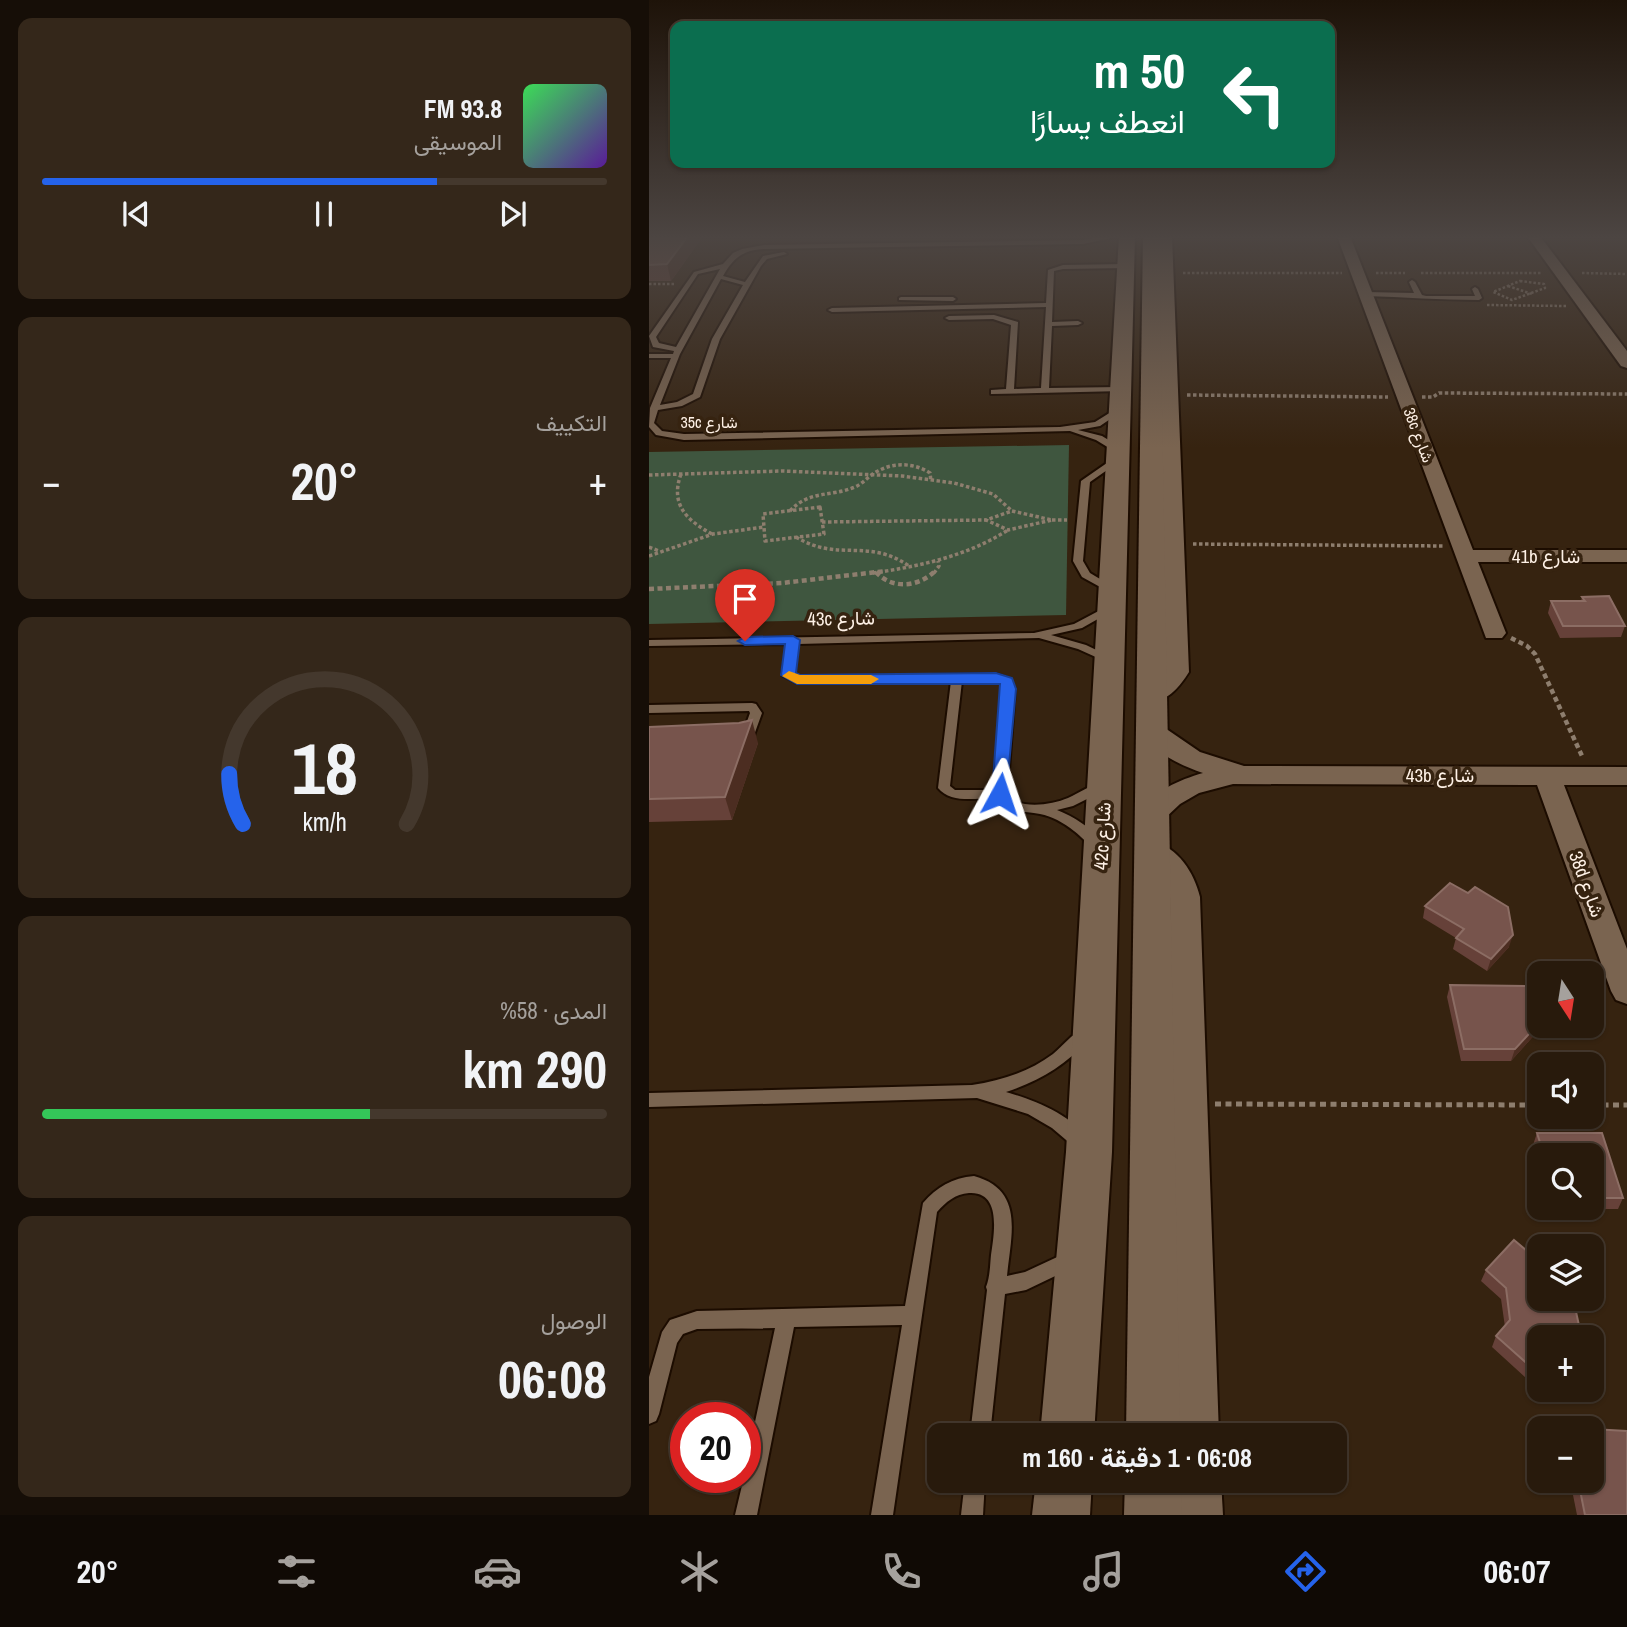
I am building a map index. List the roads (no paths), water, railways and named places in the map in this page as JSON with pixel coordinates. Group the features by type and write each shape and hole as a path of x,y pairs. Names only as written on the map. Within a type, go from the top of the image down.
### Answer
{"street":[{"name":"42c شارع","path":"1068,1423 1089,1152 1123,307"},
{"path":"1130,307 1153,732 1153,1423"},
{"path":"1152,694 1167,687 1177,672 1167,307"},
{"name":"38c شارع","path":"1370,307 1494,633"},
{"path":"1585,307 1627,363"},
{"name":"41b شارع","path":"1465,556 1627,556"},
{"name":"43b شارع","path":"1153,732 1194,761 1232,772 1253,774 1627,776"},
{"name":"43b شارع","path":"1153,813 1172,796 1196,783 1253,774"},
{"name":"38d شارع","path":"1547,776 1627,991"},
{"path":"1153,851 1179,876 1185,897 1197,1423"},
{"path":"1061,1515 1063,1493"},
{"path":"1153,1493 1153,1515"},
{"path":"1199,1493 1200,1515"}],"lane":[{"path":"674,307 651,340 674,355"},
{"name":"35c شارع","path":"702,307 674,355 654,408 650,423 659,433 684,437 1060,430 1097,424 1119,399"},
{"path":"654,408 689,400 701,390 716,339 734,307"},
{"path":"832,310 972,307"},
{"path":"1045,390 1049,307"},
{"path":"949,318 994,317 1015,324 1010,392"},
{"path":"1047,324 1078,323"},
{"path":"649,356 674,355"},
{"path":"649,362 674,355"},
{"path":"994,393 1045,390 1119,399"},
{"name":"35c شارع","path":"1060,430 1087,434 1117,454"},
{"name":"43c شارع","path":"1034,636 1078,626 1112,599"},
{"name":"43c شارع","path":"649,643 1034,636 1067,642 1109,660"},
{"path":"793,640 788,675 797,680 996,677 1009,685 1000,794 1008,805 1039,809 1075,825 1101,849"},
{"path":"957,678 944,788 952,794 1000,794"},
{"path":"649,709 755,708 750,734 737,741"},
{"path":"1039,809 1074,800 1104,785"},
{"path":"649,1100 972,1092 1006,1086 1037,1073 1072,1049 1094,1017"},
{"path":"972,1092 995,1096 1037,1111 1074,1136 1089,1152"},
{"path":"882,1515 929,1209 938,1196 952,1187 968,1184 983,1186 996,1195 1003,1207 1004,1222 981,1423"},
{"path":"995,1287 1026,1281 1055,1269 1081,1253"},
{"path":"649,1414 669,1339 678,1327 697,1320 911,1315"},
{"path":"746,1515 787,1317"},
{"path":"972,1515 974,1493"}]}
